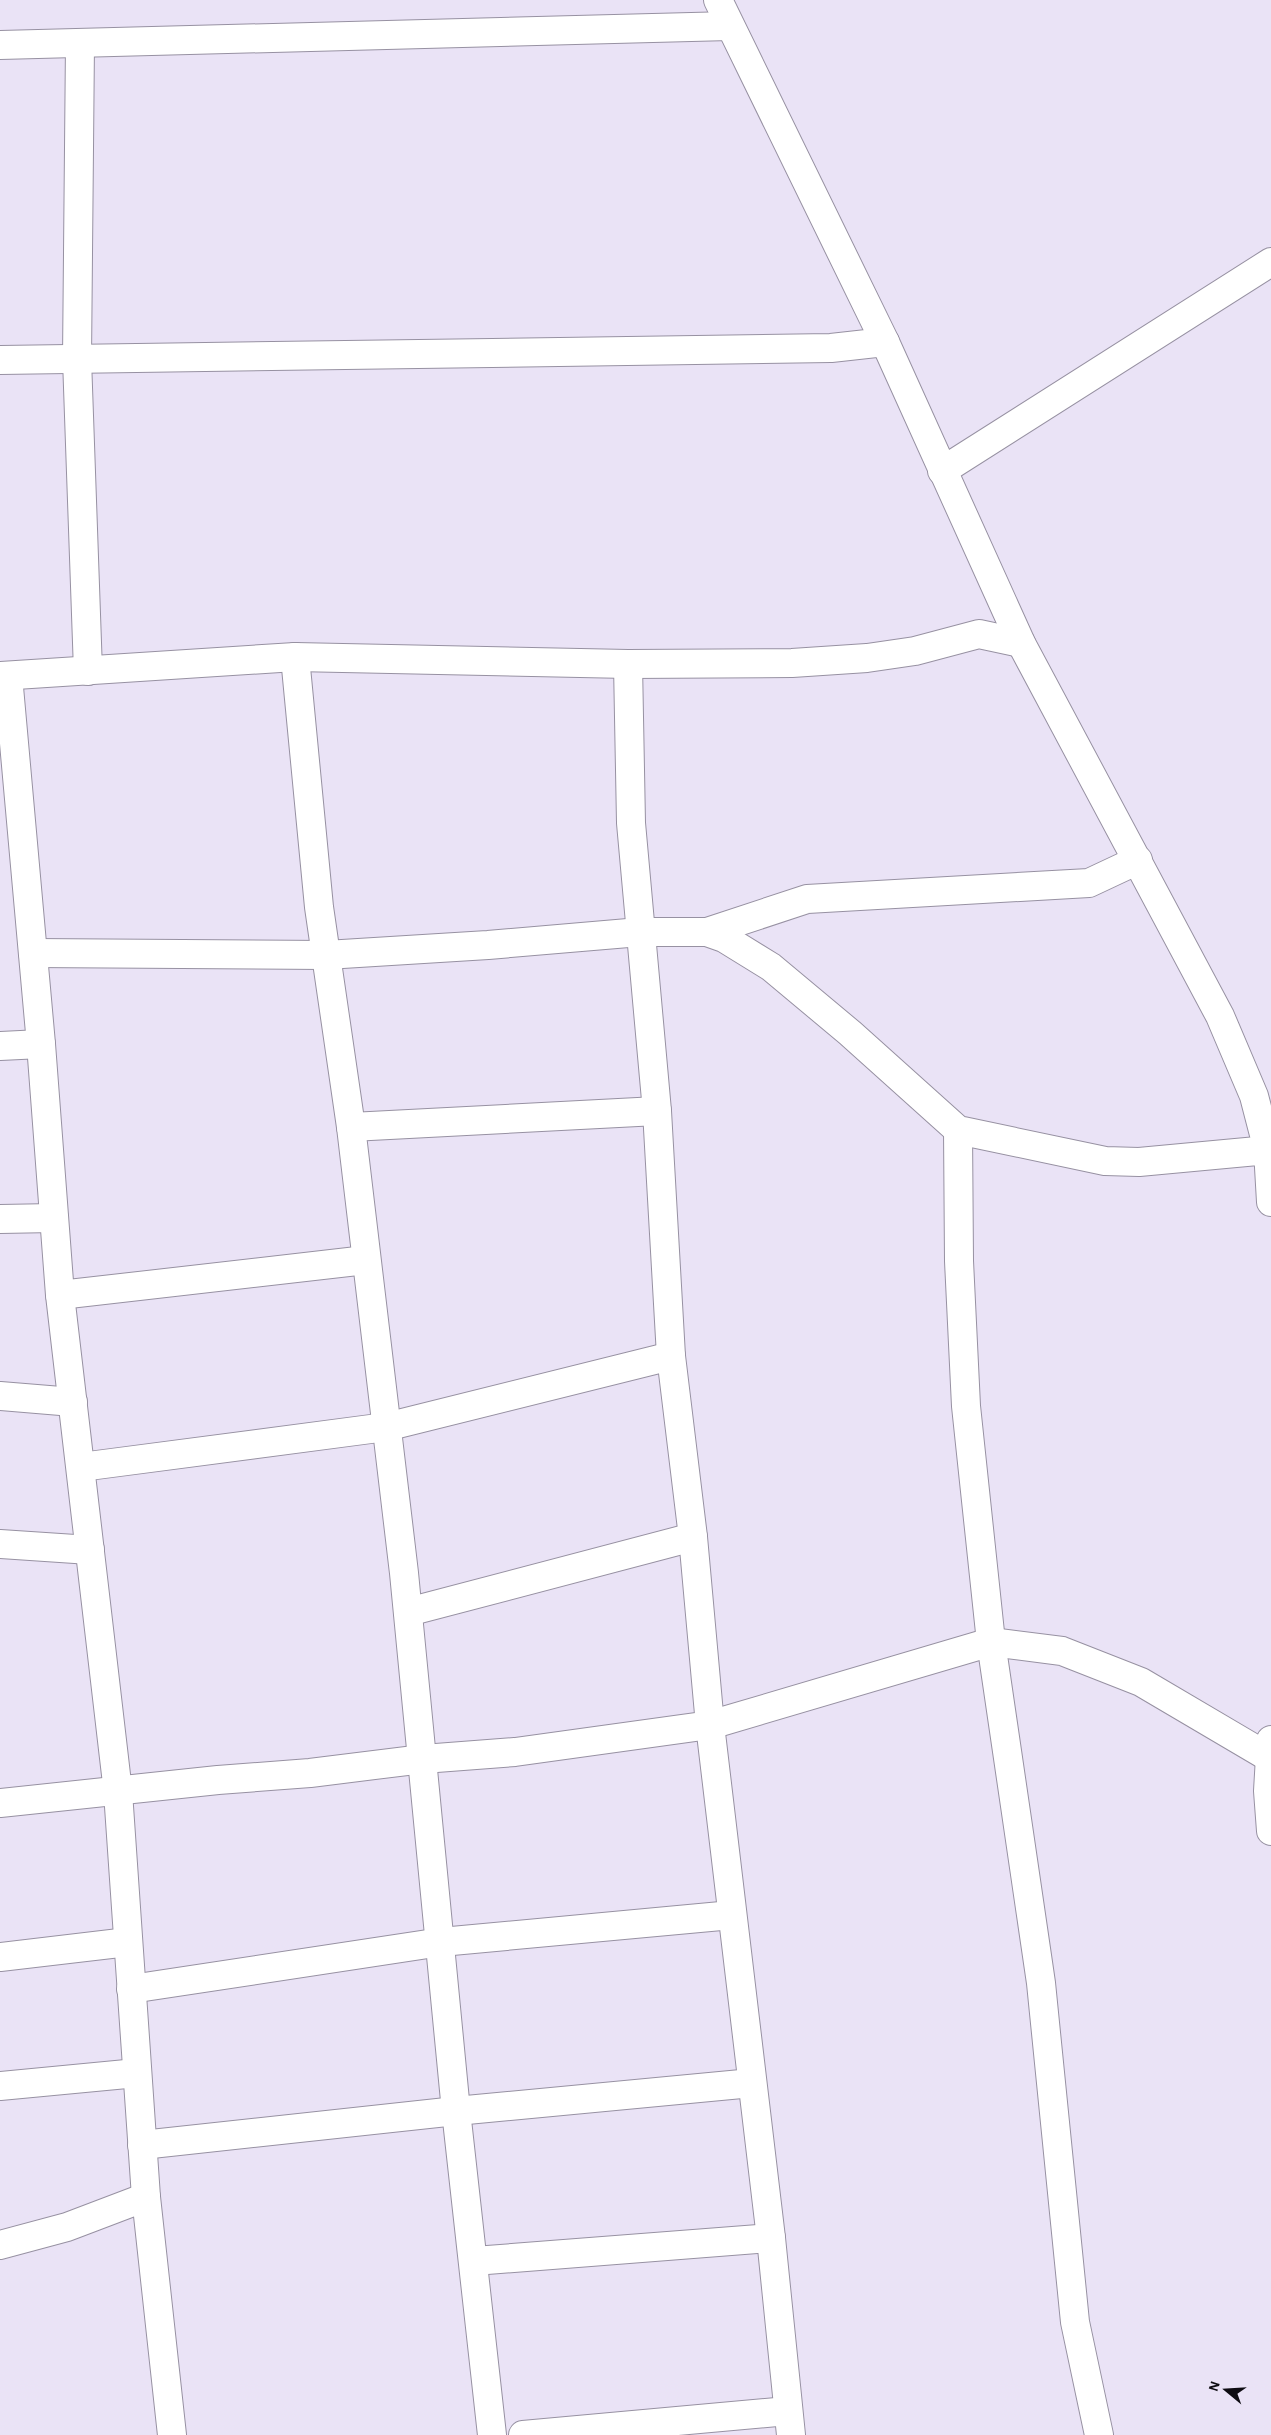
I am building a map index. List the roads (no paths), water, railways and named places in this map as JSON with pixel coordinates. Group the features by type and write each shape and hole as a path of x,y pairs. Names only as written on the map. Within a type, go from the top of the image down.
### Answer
{"street":[{"path":"718,0 885,342 990,579 1021,643 1220,1016 1254,1096 1270,1150 1271,1202"},
{"path":"0,45 730,26"},
{"path":"80,43 77,359 88,671"},
{"path":"942,471 1271,262"},
{"path":"0,360 831,348 885,342"},
{"path":"979,634 990,579"},
{"path":"172,2435 146,2197 118,1792 60,1294 41,1044 4,676 295,657 628,664 792,663 867,658 916,651 979,634 1021,643"},
{"path":"295,657 319,906 351,1127 408,1612 456,2111 492,2435"},
{"path":"523,2435 790,2423 771,2238 710,1726 693,1537 671,1356 657,1111 632,823 628,664"},
{"path":"32,953 326,955 488,945 640,932 707,932 807,899 1089,883 1138,860"},
{"path":"707,932 724,938 771,967 850,1033 958,1130 1105,1162 1139,1162 1270,1150"},
{"path":"0,1046 41,1044"},
{"path":"351,1127 657,1111"},
{"path":"958,1130 959,1260 966,1406 991,1642 1041,1983 1075,2322 1099,2435"},
{"path":"0,1219 54,1218"},
{"path":"60,1294 366,1260"},
{"path":"80,1467 386,1428 671,1356"},
{"path":"0,1396 73,1402"},
{"path":"408,1612 693,1537"},
{"path":"0,1544 90,1550"},
{"path":"0,1803 218,1780 310,1773 423,1759 515,1752 710,1726 991,1642 1062,1651 1141,1682 1270,1748 1269,1790 1271,1831"},
{"path":"131,1989 441,1942 732,1915"},
{"path":"0,1956 128,1942"},
{"path":"0,2086 137,2073"},
{"path":"142,2145 456,2111 752,2083"},
{"path":"0,2245 67,2227 146,2197"},
{"path":"474,2261 771,2238"}]}
